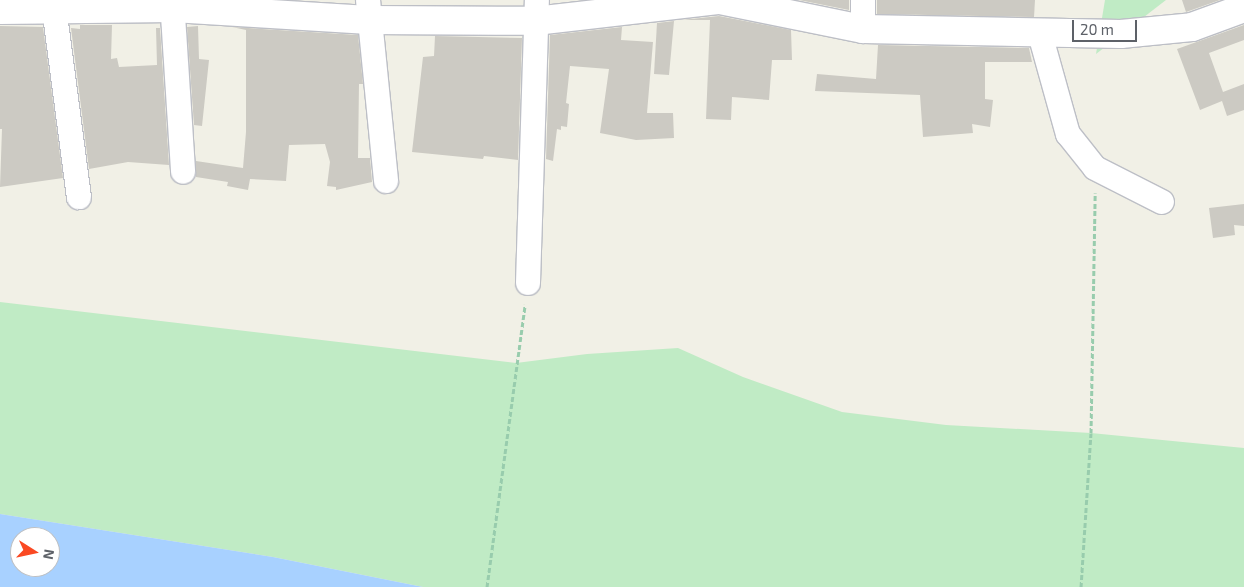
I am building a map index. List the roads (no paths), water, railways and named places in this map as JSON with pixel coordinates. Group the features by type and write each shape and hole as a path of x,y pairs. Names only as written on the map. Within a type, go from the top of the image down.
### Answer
{"street":[{"path":"0,10 53,5 172,4 368,10 536,10 720,0 863,29 1040,34 1121,34 1192,27 1244,8"},
{"path":"863,29 864,0"},
{"path":"172,4 183,172"},
{"path":"53,5 79,197"},
{"path":"368,10 386,180"},
{"path":"528,283 536,10"},
{"path":"1040,34 1068,134 1095,168 1162,202"}],"water":[{"path":"0,514 273,557 423,587 0,587"}]}
